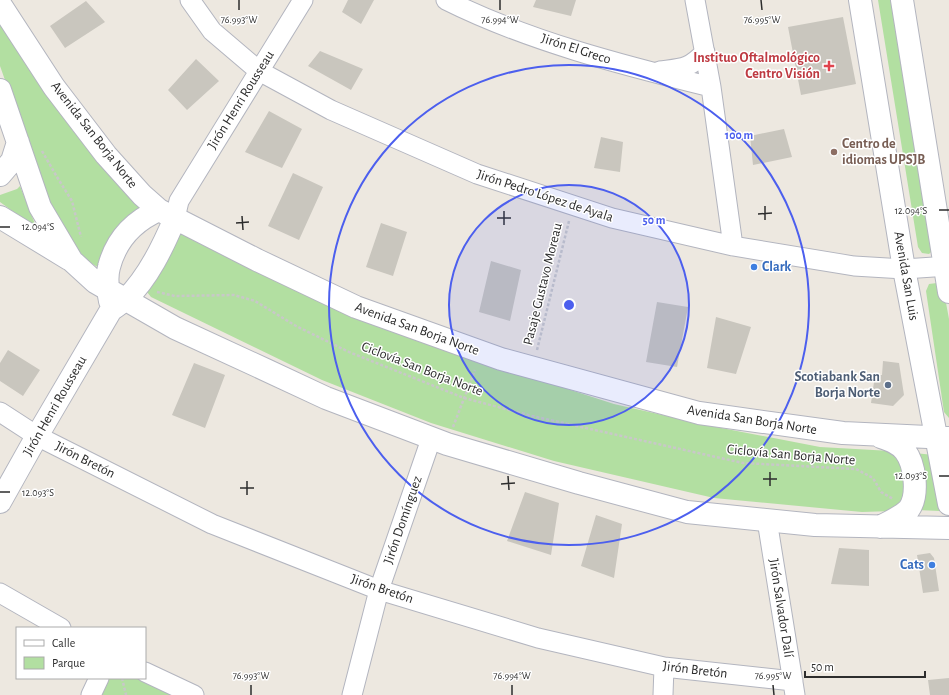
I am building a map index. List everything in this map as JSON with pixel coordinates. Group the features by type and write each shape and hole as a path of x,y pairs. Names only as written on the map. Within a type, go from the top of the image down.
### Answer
{"main road":[{"name":"Avenida San Luis","path":"860,0 904,269 943,438 949,504"},
{"path":"902,0 949,292"},
{"name":"Avenida San Borja Norte","path":"0,4 54,87 106,154 142,195 171,210 257,260 356,307 481,352 532,368 699,414 843,433 943,438"},
{"path":"0,90 40,208 78,252 90,278 115,300 326,398 439,441 687,512 815,525 949,528"},
{"path":"0,175 12,162 18,142"},
{"name":"Jirón Henri Rousseau","path":"0,502 115,300 140,283 168,237 171,210 146,216 133,225 122,237 109,268 115,300"},
{"path":"0,217 78,252"},
{"path":"876,435 894,442 905,450 912,464 915,482 913,500 908,510 878,527"}],"street":[{"name":"Jirón Pedro López de Ayala","path":"190,0 212,31 259,71 331,110 477,174 612,218 733,246 854,266 904,269 946,266"},
{"name":"Jirón Henri Rousseau","path":"171,210 303,0"},
{"name":"Jirón El Greco","path":"446,0 496,22 566,47 711,87"},
{"path":"695,0 711,87 733,246"},
{"path":"653,72 686,67 695,62 705,52"},
{"name":"Jirón Bretón","path":"0,412 37,436 212,524 379,590 538,638 664,668 794,688"},
{"name":"Jirón Domínguez","path":"352,695 379,590 439,441"},
{"name":"Jirón Salvador Dalí","path":"767,520 794,688"},
{"path":"0,593 59,627"},
{"path":"663,695 664,668"},
{"path":"146,672 194,695"},
{"path":"91,695 99,679"}],"path":[{"path":"40,146 72,201 81,237 78,252"},
{"name":"Pasaje Gustavo Moreau","path":"532,368 573,205"},
{"name":"Ciclovía San Borja Norte","path":"140,283 154,290 175,296 192,297 234,295 255,301 296,326 348,352 464,398 532,416 742,463 856,469 873,478 881,492 895,500 913,500"},
{"path":"439,441 464,398 481,352"},
{"path":"122,679 126,695"}],"green space":[{"path":"878,0 896,0 935,248 929,254 922,253 918,247"},
{"path":"0,22 73,131 147,210 109,274 86,260 58,224 0,66"},
{"path":"20,186 37,229 0,202 0,195 17,189"},
{"path":"179,228 472,358 614,404 711,426 820,447 891,451 906,469 906,497 893,511 862,512 714,498 554,461 431,423 322,380 151,297 143,287"},
{"path":"937,283 944,292 949,319 949,418 944,412 926,291 929,284"},
{"path":"914,453 934,455 940,511 917,510"},
{"path":"146,678 194,695 91,695 99,679"}],"building":[{"path":"348,0 374,0 361,24 342,12"},
{"path":"536,0 576,0 571,16 533,7"},
{"path":"86,1 105,22 65,48 50,26"},
{"path":"843,17 856,84 801,95 788,27"},
{"path":"320,51 363,69 351,90 308,66"},
{"path":"196,59 219,81 187,110 168,90"},
{"path":"269,111 302,129 282,168 245,152"},
{"path":"784,129 792,157 753,165 750,136"},
{"path":"601,137 623,142 620,172 594,168"},
{"path":"293,173 323,187 299,240 268,226"},
{"path":"381,223 407,232 393,276 366,267"},
{"path":"491,261 521,270 510,321 479,312"},
{"path":"657,302 688,307 677,367 646,362"},
{"path":"716,317 751,327 736,374 707,368"},
{"path":"8,350 40,370 23,396 0,381 0,363"},
{"name":"Scotiabank San Borja Norte","path":"883,361 899,363 904,395 893,406 871,403 875,375 882,375"},
{"path":"194,363 225,375 205,428 172,415"},
{"path":"525,492 559,503 551,555 507,541"},
{"path":"596,515 622,524 614,578 581,566"},
{"path":"839,548 869,550 869,586 831,584"},
{"path":"930,553 934,558 939,591 923,593 917,555"},
{"path":"949,678 949,695 930,695 928,680"}],"place":[{"name":"Instituo Oftalmológico Centro Visión","path":"829,66"},
{"name":"Centro de idiomas UPSJB","path":"834,152"},
{"name":"Clark","path":"754,267"},
{"name":"Scotiabank San Borja Norte","path":"888,385"},
{"name":"Cats","path":"932,565"}]}
